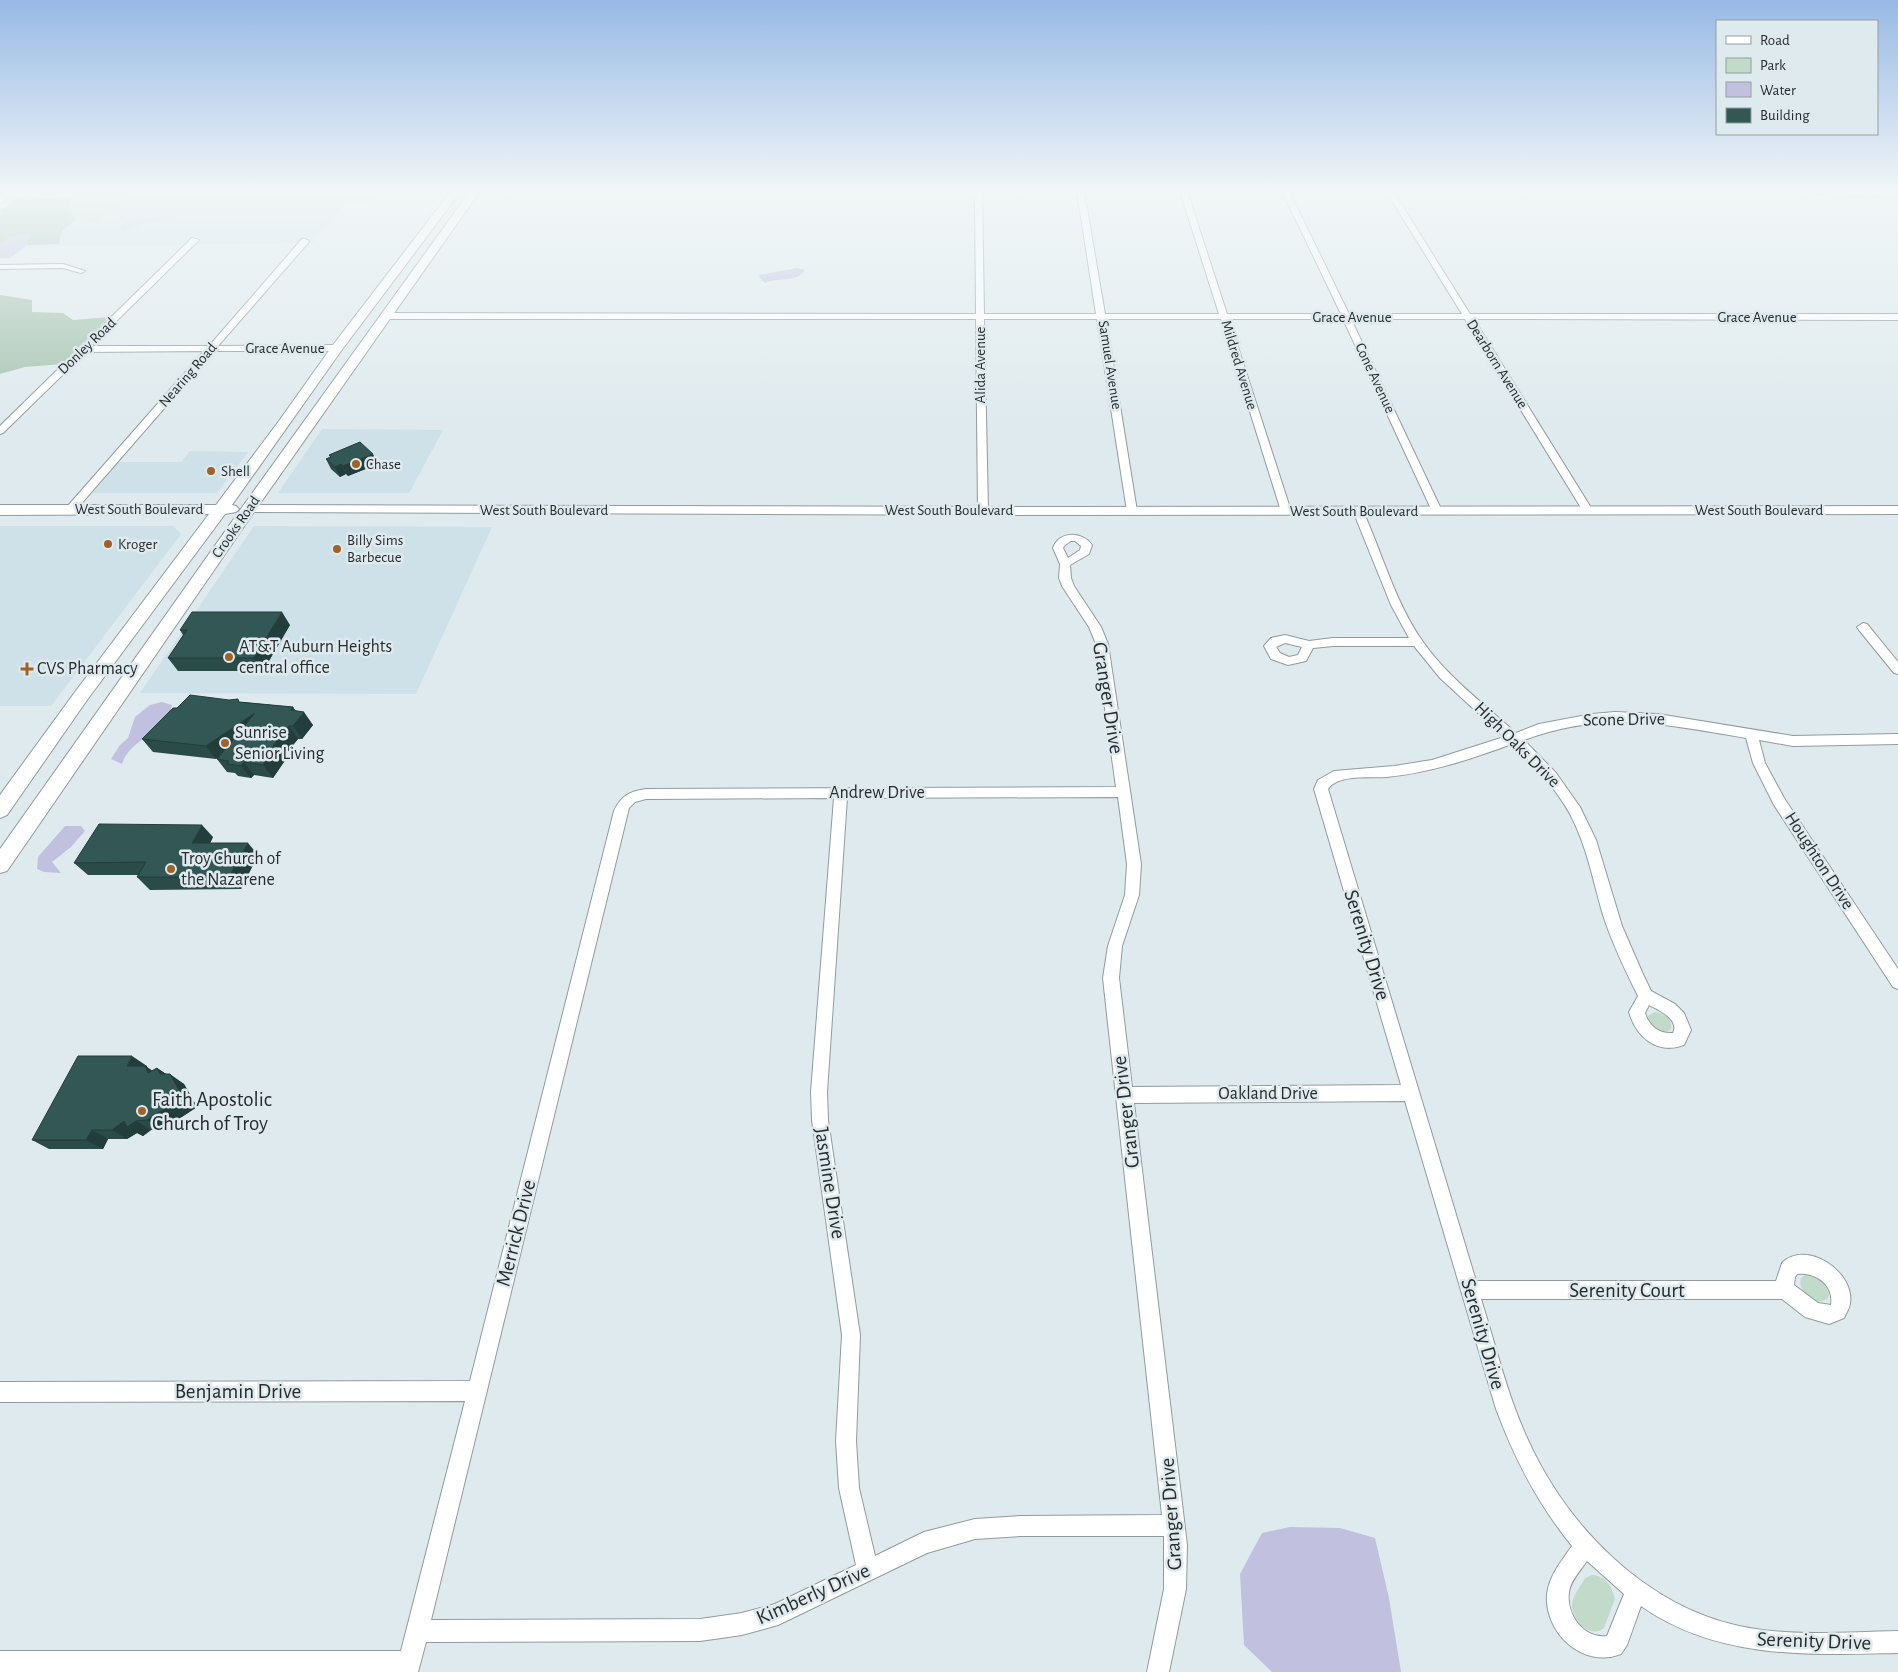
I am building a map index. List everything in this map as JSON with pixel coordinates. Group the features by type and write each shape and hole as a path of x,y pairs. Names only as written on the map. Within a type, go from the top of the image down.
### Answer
{"main road":[{"name":"Crooks Road","path":"0,810 58,728 248,473 337,348 396,269"},
{"name":"Crooks Road","path":"0,865 270,478 419,269"},
{"path":"362,314 371,318 386,316"},
{"path":"337,348 356,346 362,350"},
{"path":"248,473 254,478 270,478"},
{"name":"West South Boulevard","path":"0,510 248,510"},
{"path":"197,542 216,541 222,547"},
{"path":"58,728 59,734 67,739 89,737"}],"street":[{"path":"74,269 81,271"},
{"name":"Donley Road","path":"0,431 165,269"},
{"name":"Nearing Road","path":"70,510 281,269"},
{"name":"Alida Avenue","path":"979,269 983,510"},
{"name":"Samuel Avenue","path":"1094,269 1132,510"},
{"name":"Mildred Avenue","path":"1209,269 1286,511"},
{"name":"Cone Avenue","path":"1324,269 1436,511"},
{"name":"Dearborn Avenue","path":"1438,269 1588,511"},
{"name":"Grace Avenue","path":"386,316 1898,317"},
{"name":"Grace Avenue","path":"84,349 337,348"},
{"name":"West South Boulevard","path":"248,510 1898,510"},
{"name":"High Oaks Drive","path":"1358,511 1400,612 1416,642 1439,669 1513,738 1554,781 1583,823 1595,852 1606,898 1618,936 1646,996"},
{"name":"Granger Drive","path":"1065,564 1065,578 1068,586 1095,627 1102,644 1134,875 1132,895 1115,946 1112,978 1177,1565 1176,1589 1158,1672"},
{"path":"1863,627 1898,670"},
{"path":"1309,645 1333,642 1416,642"},
{"name":"Scone Drive","path":"1327,780 1344,774 1386,772 1432,765 1477,752 1554,724 1615,716 1681,720 1768,738 1812,742 1898,739"},
{"name":"Houghton Drive","path":"1751,734 1760,763 1779,801 1898,982"},
{"name":"Serenity Drive","path":"1327,780 1323,784 1322,797 1501,1396 1511,1426 1545,1493 1585,1545 1636,1590 1668,1610 1699,1625 1740,1638 1771,1642 1898,1642"},
{"name":"Andrew Drive","path":"631,797 646,794 1123,792"},
{"name":"Jasmine Drive","path":"842,793 819,1092 820,1120 851,1335 846,1441 849,1488 868,1570"},
{"name":"Merrick Drive","path":"408,1667 621,811 623,804 631,797"},
{"name":"Oakland Drive","path":"1124,1095 1412,1093"},
{"name":"Serenity Court","path":"1470,1290 1785,1290"},
{"name":"Benjamin Drive","path":"0,1392 476,1391"},
{"name":"Kimberly Drive","path":"416,1631 708,1629 742,1624 778,1614 924,1543 975,1529 1021,1526 1174,1525"},
{"path":"1585,1545 1558,1592 1558,1602 1563,1620 1576,1638 1587,1646 1596,1648 1613,1646 1619,1637 1636,1590"},
{"path":"0,1662 408,1667"}],"shaded area":[{"path":"322,429 443,430 409,493 278,493"},
{"path":"190,451 248,452 217,493 93,493 118,462 181,462"},
{"path":"0,526 173,526 181,534 51,706 0,706"},
{"path":"254,526 492,527 416,694 140,693"}],"green space":[{"path":"0,295 32,300 32,312 63,313 73,320 109,317 62,364 25,367 0,374"},
{"path":"1655,1012 1662,1014 1671,1022 1671,1029 1663,1032 1650,1024 1648,1016"},
{"path":"1805,1275 1813,1276 1823,1283 1829,1294 1828,1299 1818,1302 1802,1290 1800,1282 1801,1278"},
{"path":"1592,1575 1601,1577 1608,1583 1615,1599 1604,1628 1599,1631 1593,1631 1582,1626 1575,1615 1572,1604 1575,1594 1585,1578"}],"water":[{"path":"791,269 805,270 797,277 765,283 759,275"},
{"path":"162,702 172,705 164,722 126,755 122,764 111,759 120,745 128,738 135,717 150,705"},
{"path":"65,826 81,826 85,831 71,847 52,862 61,873 44,872 37,869 38,857"},
{"path":"1290,1527 1340,1528 1375,1538 1389,1598 1401,1672 1272,1672 1244,1645 1240,1574 1262,1533"}],"building":[{"path":"360,442 373,454 343,466 341,464 335,467 326,459 331,457 329,455"},
{"path":"192,612 282,612 254,658 168,658 187,630 180,630"},
{"path":"190,695 229,700 238,699 239,702 293,707 291,710 304,712 293,726 289,726 273,746 277,746 263,765 244,762 241,766 227,764 229,761 217,759 255,713 206,746 142,739 173,708 177,708"},
{"name":"Troy Church of the Nazarene","path":"99,824 202,825 192,843 248,843 229,877 137,877 146,862 74,863"},
{"name":"Faith Apostolic Church of Troy","path":"78,1056 132,1056 127,1066 145,1066 148,1073 157,1068 160,1074 170,1074 183,1097 147,1120 136,1121 127,1127 124,1121 112,1130 92,1130 86,1140 32,1140"}],"place":[{"name":"Chase","path":"356,464"},
{"name":"Shell","path":"211,471"},
{"name":"Kroger","path":"108,544"},
{"name":"Billy Sims Barbecue","path":"337,549"},
{"name":"AT&T Auburn Heights central office","path":"229,657"},
{"name":"CVS Pharmacy","path":"27,669"},
{"name":"Sunrise Senior Living","path":"225,743"},
{"name":"Troy Church of the Nazarene","path":"171,869"},
{"name":"Faith Apostolic Church of Troy","path":"142,1111"}]}
